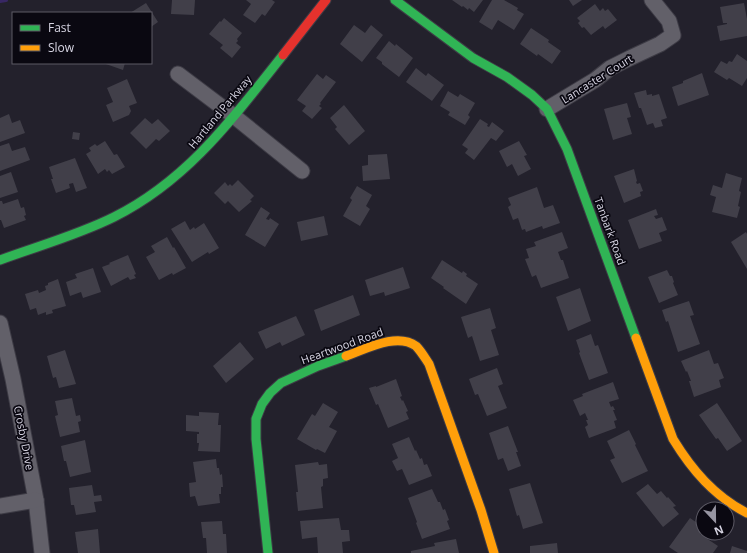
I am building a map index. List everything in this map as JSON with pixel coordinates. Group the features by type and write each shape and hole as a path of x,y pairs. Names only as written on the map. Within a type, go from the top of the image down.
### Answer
{"street":[{"name":"Hartland Parkway","path":"0,260 114,218 167,185 213,143 326,0"},
{"name":"Tanbark Road","path":"395,0 472,58 507,77 532,94 547,109 567,149 674,440 690,465 708,486 723,498 747,513"},
{"name":"Lancaster Court","path":"547,109 595,80 610,68 660,44 673,35 670,21 652,0"},
{"path":"178,74 235,117 302,171"},
{"name":"Crosby Drive","path":"0,323 13,379 36,500 42,553"},
{"name":"Heartwood Road","path":"268,553 256,439 256,420 262,404 270,393 281,383 294,376 393,340 406,340 416,345 429,364 481,510 494,553"},
{"path":"0,506 36,500"}],"building":[{"path":"172,0 195,0 194,15 171,14"},
{"path":"246,0 272,0 275,2 265,16 262,14 255,23 243,15 251,4"},
{"path":"452,0 483,0 474,12 469,8 468,10 463,6 462,7"},
{"path":"492,0 504,0 518,8 517,10 524,14 514,30 498,20 492,30 479,22"},
{"path":"569,0 582,0 573,6"},
{"path":"146,3 152,12 132,12"},
{"path":"744,3 747,19 747,36 720,41 717,26 727,23 723,23 720,7"},
{"path":"595,4 600,11 603,8 605,11 608,9 617,20 605,29 603,26 591,35 584,27 582,28 578,23 580,21 577,18"},
{"path":"152,12 158,22 152,26"},
{"path":"224,18 242,33 237,39 238,41 236,43 241,47 232,58 220,48 223,45 209,34"},
{"path":"354,25 365,33 371,25 383,35 362,62 340,44"},
{"path":"531,28 549,40 548,42 561,51 552,64 520,44"},
{"path":"389,41 395,46 396,44 413,58 399,77 376,58"},
{"path":"737,54 747,61 747,78 742,86 729,78 727,80 714,72 721,61 727,64 729,61 732,62"},
{"path":"106,64 125,64 123,70"},
{"path":"416,68 426,76 428,73 444,85 432,101 406,82"},
{"path":"702,73 709,95 678,106 672,87"},
{"path":"317,74 323,79 326,75 336,82 320,103 321,104 319,106 322,108 312,119 302,111 306,106 297,100"},
{"path":"127,79 137,103 129,106 131,111 129,115 113,122 106,105 113,102 107,88"},
{"path":"646,90 647,95 652,94 652,96 659,94 667,118 661,120 663,126 655,128 653,123 647,125 634,93"},
{"path":"448,91 458,97 460,94 475,103 468,115 470,117 465,125 448,115 450,112 440,106"},
{"path":"627,103 631,117 627,118 632,134 613,140 604,109"},
{"path":"344,105 365,131 349,145 335,129 337,127 330,118"},
{"path":"9,114 12,123 20,120 25,133 0,142 0,118"},
{"path":"145,118 152,124 158,119 170,131 159,141 156,139 146,149 130,133"},
{"path":"480,119 488,124 487,126 489,127 492,122 504,131 496,141 491,138 474,160 465,153 468,149 462,145"},
{"path":"73,132 80,133 79,140 72,139"},
{"path":"105,141 114,155 117,154 125,167 112,174 109,170 107,172 105,169 98,174 86,154 91,151 89,148 95,144 97,146"},
{"path":"519,141 527,155 524,156 531,169 518,176 512,164 507,167 499,151"},
{"path":"9,143 12,151 25,147 30,160 0,171 0,146"},
{"path":"387,154 390,179 363,181 362,166 368,165 368,155"},
{"path":"75,158 87,188 76,192 73,183 69,184 70,188 56,193 49,167"},
{"path":"634,169 636,182 637,184 640,183 643,191 640,192 641,196 624,203 614,176"},
{"path":"11,172 18,192 0,198 0,176"},
{"path":"726,173 742,178 739,191 741,192 738,206 740,207 737,218 712,212 716,197 710,195 713,185 722,188"},
{"path":"238,180 254,196 250,200 252,201 239,212 228,201 225,204 214,193 225,182 228,186 230,184 232,186"},
{"path":"357,186 372,195 366,206 370,209 360,226 343,216 352,200 350,198"},
{"path":"537,187 544,208 553,205 560,223 543,229 542,226 526,232 525,229 522,230 518,218 513,220 508,207 511,205 508,198"},
{"path":"18,199 21,208 24,207 26,215 24,216 26,220 4,228 0,220 0,201 2,201 3,204"},
{"path":"261,207 270,213 266,219 269,220 270,218 279,224 265,247 245,235"},
{"path":"656,209 658,215 654,216 656,219 662,217 667,230 659,233 662,241 639,249 628,220"},
{"path":"324,216 328,235 301,241 297,222"},
{"path":"185,221 190,230 194,227 195,229 204,223 219,248 209,254 208,252 192,262 171,229"},
{"path":"562,232 568,248 558,252 561,260 563,260 569,278 541,288 536,275 532,277 525,259 529,258 526,249 536,246 534,242"},
{"path":"746,232 747,234 747,269 731,242"},
{"path":"167,237 186,268 159,280 146,257 155,252 151,246"},
{"path":"128,255 136,274 134,275 136,278 130,280 128,277 111,286 102,267"},
{"path":"442,260 462,273 463,271 467,274 466,276 478,284 466,304 431,278"},
{"path":"403,267 410,288 385,296 384,292 370,296 365,280"},
{"path":"93,268 101,292 83,298 81,292 70,296 66,282 77,278 75,274"},
{"path":"667,270 670,276 672,276 678,295 659,303 648,277"},
{"path":"58,279 66,306 52,310 53,313 46,315 46,312 38,315 36,308 30,310 25,294 38,290 39,293 46,290 45,286 48,285 48,283"},
{"path":"580,288 591,321 568,331 556,297"},
{"path":"353,295 360,315 321,331 314,310"},
{"path":"689,301 694,315 690,316 700,344 678,352 668,321 666,322 662,310"},
{"path":"490,308 496,328 491,330 499,355 480,361 472,336 468,338 461,317"},
{"path":"296,316 305,335 282,346 280,342 266,349 258,332"},
{"path":"591,334 595,346 598,345 608,373 589,380 576,340"},
{"path":"240,342 254,359 226,383 213,366"},
{"path":"65,350 76,384 59,388 56,377 53,378 47,356"},
{"path":"709,350 714,364 718,363 724,378 719,380 721,387 694,397 689,381 691,381 681,361"},
{"path":"497,368 503,384 498,386 507,408 487,416 478,394 475,395 469,379"},
{"path":"396,379 402,396 400,397 408,411 406,412 409,419 388,428 378,404 376,405 369,388 376,387"},
{"path":"613,382 619,399 609,402 611,407 613,406 615,410 613,410 617,420 614,421 616,428 589,438 585,427 588,425 586,420 588,420 585,413 580,416 573,400 583,396 582,394"},
{"path":"72,398 76,416 80,415 81,421 78,422 80,432 60,437 55,416 58,415 55,401"},
{"path":"323,403 338,412 329,427 337,431 325,453 317,449 316,450 297,439 312,414 315,416"},
{"path":"717,403 742,441 727,451 718,438 716,439 699,415"},
{"path":"199,412 219,413 218,425 221,425 220,452 198,451 199,443 197,443 197,434 199,434 199,432 186,431 186,415 199,416"},
{"path":"508,426 518,452 516,452 521,466 508,471 503,458 498,460 489,433"},
{"path":"629,430 648,471 622,483 610,460 615,458 607,441"},
{"path":"409,437 415,451 416,450 420,459 422,458 424,465 427,464 432,476 409,485 402,469 397,471 392,461 398,458 392,444"},
{"path":"85,440 91,472 70,477 66,461 64,461 61,446"},
{"path":"216,459 217,468 219,468 220,475 222,474 223,487 221,487 221,494 219,494 220,503 198,506 195,496 190,497 189,483 196,482 193,462"},
{"path":"318,462 319,465 327,464 328,478 323,479 323,486 321,487 323,508 298,511 296,492 298,492 295,465"},
{"path":"530,483 543,523 523,529 519,515 517,516 509,489"},
{"path":"648,484 657,494 661,491 667,498 668,497 676,506 673,507 679,514 663,527 636,493"},
{"path":"92,485 94,496 101,495 102,501 94,502 96,512 76,515 74,505 71,505 69,488"},
{"path":"432,489 443,510 445,509 449,520 447,521 450,529 422,539 408,498"},
{"path":"339,518 341,530 349,530 350,541 342,542 343,553 318,553 317,537 302,539 300,521"},
{"path":"690,518 695,521 695,541 710,541 718,546 713,553 678,553 669,547"},
{"path":"222,521 223,534 226,534 227,553 207,553 206,538 203,538 201,522"},
{"path":"98,529 100,553 78,553 75,532"},
{"path":"456,539 459,553 411,553 411,551 435,546 434,543"},
{"path":"557,543 558,553 530,553 530,546"},
{"path":"732,546 747,551 747,553 730,553"}],"waterway":[{"path":"0,1 6,0"}],"traffic: fast":[{"path":"395,0 473,58 507,77 532,95 547,109 567,149 636,338"},
{"path":"0,260 72,235 114,217 165,185 208,146 246,102 283,55"},
{"path":"268,553 256,439 256,419 262,404 270,393 281,383 318,366 346,356"}],"traffic: slow":[{"path":"636,338 673,439 696,472 724,499 747,513"},
{"path":"346,356 372,346 391,341 408,342 416,346 421,352 429,364 481,510 494,553"}],"traffic: jam":[{"path":"283,55 326,0"}]}
